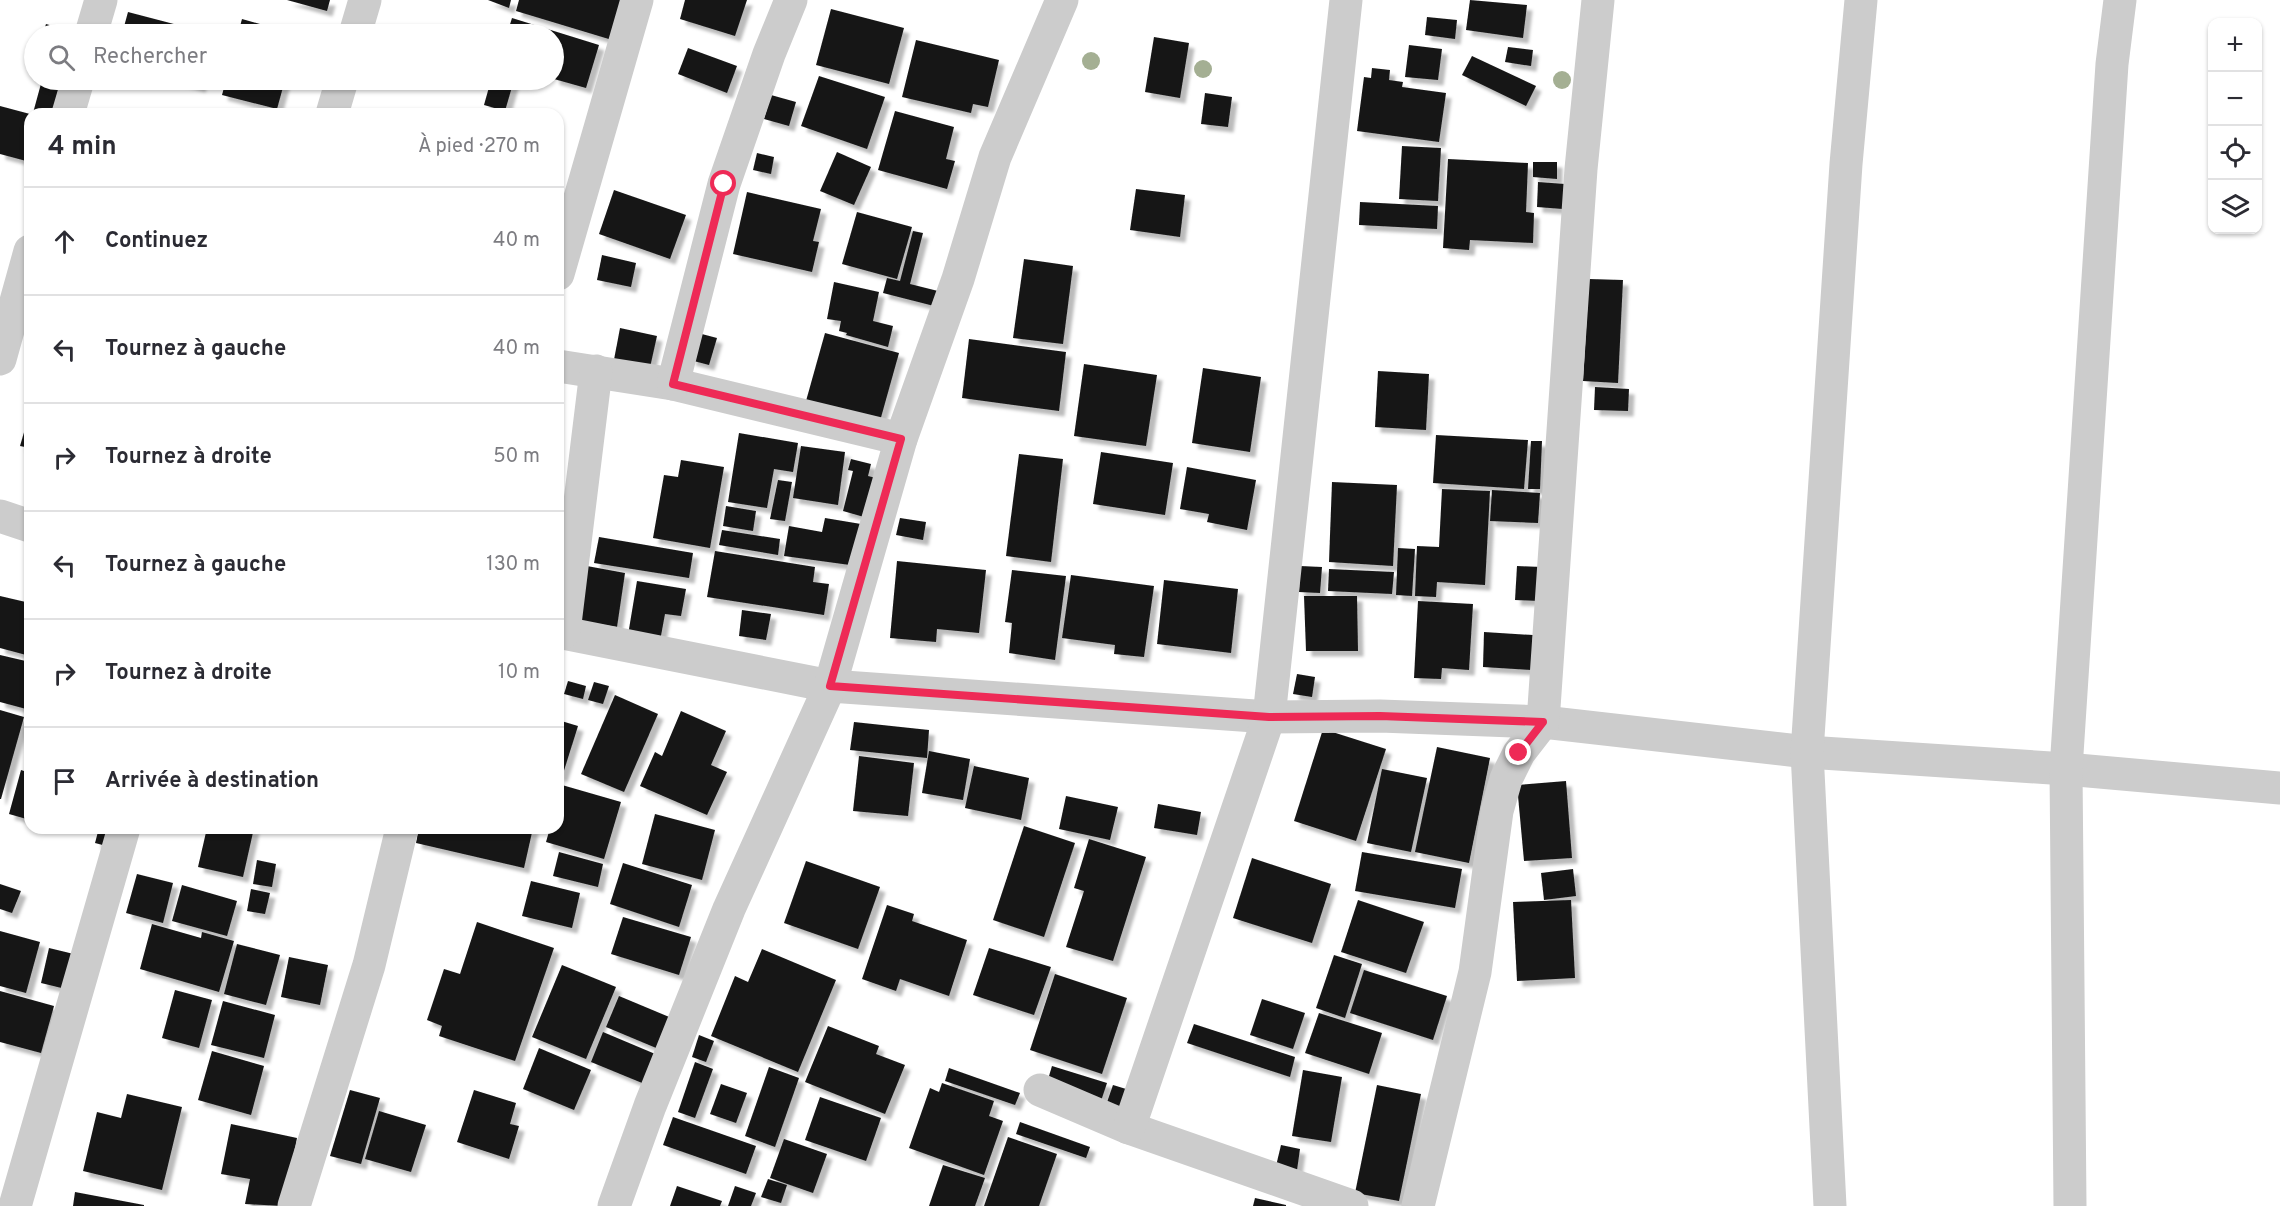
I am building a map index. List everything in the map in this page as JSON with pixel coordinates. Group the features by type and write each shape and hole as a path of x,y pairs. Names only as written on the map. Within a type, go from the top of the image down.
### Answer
{"street":[{"path":"94,24 101,0"},
{"path":"358,24 365,0"},
{"path":"564,253 637,0"},
{"path":"673,384 724,184 769,54 791,0"},
{"path":"614,1206 650,1106 729,909 830,686 901,439 957,279 995,157 1062,0"},
{"path":"1130,1128 1269,717 1346,0"},
{"path":"1418,1206 1475,972 1497,810 1506,779 1519,753 1543,722 1581,169 1598,0"},
{"path":"1830,1206 1807,752 1846,164 1861,0"},
{"path":"2070,1206 2066,769 2112,64 2120,0"},
{"path":"70,108 75,90"},
{"path":"334,108 339,90"},
{"path":"0,359 24,272"},
{"path":"564,367 673,384 901,439"},
{"path":"564,610 596,371"},
{"path":"0,516 24,524"},
{"path":"564,633 830,686 1269,717 1380,716 1543,722 1807,752 2066,769 2280,788"},
{"path":"15,1206 122,834"},
{"path":"294,1206 369,965 401,834"},
{"path":"1040,1090 1130,1128 1352,1206"}],"building":[{"path":"287,0 330,0 327,11"},
{"path":"488,0 511,0 509,8"},
{"path":"519,0 635,0 622,43 516,11"},
{"path":"685,0 747,0 735,36 680,19"},
{"path":"1470,0 1527,5 1523,38 1466,30"},
{"path":"831,9 904,28 889,84 816,65"},
{"path":"128,12 174,24 125,24"},
{"path":"1427,17 1457,20 1455,39 1425,35"},
{"path":"512,18 531,24 510,24"},
{"path":"242,19 260,24 241,24"},
{"path":"564,34 599,45 586,88 564,82"},
{"path":"1154,37 1189,43 1180,98 1145,92"},
{"path":"916,40 999,60 988,107 973,104 971,113 902,97"},
{"path":"1409,45 1442,49 1438,80 1405,77"},
{"path":"1508,47 1533,50 1531,66 1505,62"},
{"path":"688,48 737,66 727,93 678,74"},
{"path":"1472,56 1536,86 1526,106 1462,75"},
{"path":"1372,68 1390,70 1389,80 1403,82 1402,87 1446,93 1439,142 1357,131 1364,77 1371,78"},
{"path":"819,76 885,97 867,149 801,126"},
{"path":"39,90 58,90 54,108 34,108"},
{"path":"223,90 282,90 277,108 222,95"},
{"path":"488,90 511,90 506,108 484,105"},
{"path":"1205,93 1232,97 1228,127 1201,124"},
{"path":"771,95 796,102 789,126 764,119"},
{"path":"0,106 24,112 24,160 0,154"},
{"path":"895,111 954,127 946,159 955,161 947,189 878,170"},
{"path":"1402,146 1441,148 1438,201 1399,199"},
{"path":"837,152 871,167 854,205 820,191"},
{"path":"757,153 774,157 771,174 753,170"},
{"path":"1448,159 1528,163 1526,212 1534,213 1533,243 1470,240 1469,250 1443,248"},
{"path":"1533,162 1557,162 1557,179 1533,177"},
{"path":"1538,182 1565,184 1563,209 1537,207"},
{"path":"1136,189 1185,195 1180,237 1130,230"},
{"path":"614,190 686,215 670,259 599,234"},
{"path":"747,192 821,209 813,241 819,242 812,272 733,254"},
{"path":"1360,202 1438,206 1437,229 1359,225"},
{"path":"857,212 912,227 897,279 842,264"},
{"path":"913,231 923,233 910,284 938,291 934,306 883,293 887,278 900,281"},
{"path":"602,255 636,263 631,287 597,280"},
{"path":"1024,259 1073,266 1063,344 1013,338"},
{"path":"1589,279 1623,280 1618,383 1583,381"},
{"path":"834,282 879,292 873,321 893,326 888,347 846,335 847,333 839,331 841,321 827,319"},
{"path":"620,328 657,336 649,372 613,365"},
{"path":"698,333 717,338 709,365 690,360"},
{"path":"825,333 899,353 880,421 806,401"},
{"path":"969,339 1066,352 1059,411 962,398"},
{"path":"1084,364 1157,375 1146,446 1074,436"},
{"path":"1203,368 1261,377 1250,452 1192,443"},
{"path":"1378,371 1429,374 1426,430 1375,427"},
{"path":"1595,387 1629,389 1628,411 1594,410"},
{"path":"24,432 24,447 20,446"},
{"path":"739,433 798,443 793,472 774,469 767,508 728,502"},
{"path":"1436,435 1528,440 1524,489 1433,483"},
{"path":"1531,441 1542,441 1540,489 1528,489"},
{"path":"801,446 845,452 838,505 793,498"},
{"path":"1101,452 1173,463 1165,515 1093,504"},
{"path":"1019,454 1063,459 1051,562 1006,556"},
{"path":"851,459 871,464 868,476 884,480 864,517 843,511 853,471 848,470"},
{"path":"681,460 724,467 710,548 653,538 664,475 678,477"},
{"path":"1187,467 1256,480 1247,530 1207,522 1209,514 1180,509"},
{"path":"778,480 792,482 785,521 770,519"},
{"path":"1332,482 1397,485 1393,566 1329,562"},
{"path":"1442,489 1490,491 1485,585 1437,582 1436,597 1415,596 1417,546 1439,547"},
{"path":"1492,490 1540,493 1538,523 1490,521"},
{"path":"726,506 756,511 753,531 723,526"},
{"path":"825,518 861,524 850,565 784,556 789,526 822,532"},
{"path":"900,518 926,522 923,540 896,535"},
{"path":"722,530 780,539 778,555 719,545"},
{"path":"599,537 693,553 689,578 594,563"},
{"path":"1398,548 1415,549 1412,596 1396,595"},
{"path":"715,551 815,567 813,582 829,584 824,615 707,597"},
{"path":"897,561 986,570 979,633 937,629 936,642 890,638"},
{"path":"576,564 625,573 617,627 566,619"},
{"path":"1300,566 1322,567 1320,593 1299,592"},
{"path":"1517,566 1542,567 1541,601 1515,600"},
{"path":"1329,569 1394,572 1392,594 1328,591"},
{"path":"1012,570 1066,576 1055,660 1009,653 1012,623 1005,622"},
{"path":"1071,575 1154,586 1144,657 1114,654 1115,645 1062,638"},
{"path":"1164,580 1238,589 1231,653 1157,644"},
{"path":"637,581 686,589 681,616 665,614 660,641 628,635"},
{"path":"0,596 24,602 24,654 0,648"},
{"path":"1304,596 1357,596 1358,651 1306,651"},
{"path":"1418,601 1473,604 1469,670 1442,668 1441,679 1414,678"},
{"path":"742,610 771,614 766,640 739,636"},
{"path":"1484,632 1533,635 1531,670 1483,667"},
{"path":"0,655 24,661 24,708 0,702"},
{"path":"1297,674 1315,677 1312,697 1293,694"},
{"path":"568,681 586,686 583,699 564,694"},
{"path":"594,682 609,686 603,704 588,700"},
{"path":"615,695 658,714 624,792 581,774"},
{"path":"0,710 24,717 1,799 0,799"},
{"path":"681,711 726,731 711,765 727,772 707,815 640,786 655,752 662,756"},
{"path":"564,722 578,726 564,771"},
{"path":"854,722 929,730 927,758 850,750"},
{"path":"1323,729 1386,749 1356,841 1294,821"},
{"path":"1437,747 1490,758 1469,863 1415,852"},
{"path":"929,751 970,759 963,800 922,793"},
{"path":"859,756 914,763 908,816 853,811"},
{"path":"974,766 1029,778 1021,820 965,808"},
{"path":"1382,769 1427,778 1411,852 1367,843"},
{"path":"21,770 24,771 24,818 9,814"},
{"path":"1566,781 1572,858 1524,861 1517,785"},
{"path":"564,786 621,802 604,859 546,842 548,834 564,834"},
{"path":"1066,796 1118,807 1110,840 1059,829"},
{"path":"1158,804 1201,812 1197,835 1154,828"},
{"path":"655,814 715,830 702,880 642,864"},
{"path":"1024,826 1075,843 1044,937 993,920"},
{"path":"97,834 118,834 114,848 95,843"},
{"path":"206,834 253,834 243,877 198,867"},
{"path":"418,834 532,834 524,868 416,843"},
{"path":"1089,839 1146,857 1113,961 1066,947 1084,891 1074,888"},
{"path":"559,852 603,864 598,887 553,876"},
{"path":"1362,852 1462,869 1455,908 1355,891"},
{"path":"1252,858 1331,884 1312,943 1233,918"},
{"path":"257,860 276,864 272,887 253,884"},
{"path":"806,861 880,887 858,949 784,923"},
{"path":"623,863 692,885 679,927 610,904"},
{"path":"1573,869 1576,896 1544,900 1541,873"},
{"path":"137,874 173,883 163,923 126,913"},
{"path":"531,881 580,893 572,928 522,916"},
{"path":"0,884 21,891 12,913 0,909"},
{"path":"182,885 237,901 227,936 172,921"},
{"path":"251,889 270,893 265,914 247,911"},
{"path":"1358,900 1424,922 1406,973 1341,952"},
{"path":"1571,900 1575,978 1517,981 1513,902"},
{"path":"887,905 914,914 912,921 967,940 949,996 900,979 896,991 862,979"},
{"path":"623,917 691,937 679,975 611,954"},
{"path":"477,922 554,948 515,1061 439,1036 442,1026 427,1020 444,969 460,974"},
{"path":"152,924 201,938 202,932 234,941 219,992 140,969"},
{"path":"0,931 40,942 26,993 0,986"},
{"path":"237,944 280,955 266,1005 224,994"},
{"path":"49,948 82,956 74,991 41,983"},
{"path":"989,948 1051,967 1034,1015 973,995"},
{"path":"762,949 836,980 798,1072 711,1036 735,976 748,982"},
{"path":"1334,955 1362,964 1345,1018 1316,1008"},
{"path":"289,957 328,965 320,1005 281,997"},
{"path":"562,965 616,987 586,1059 532,1037"},
{"path":"1364,970 1447,996 1433,1040 1350,1013"},
{"path":"1055,974 1127,998 1102,1074 1030,1050"},
{"path":"175,990 212,1000 199,1048 162,1038"},
{"path":"0,991 54,1006 41,1053 0,1042"},
{"path":"619,996 674,1019 661,1050 606,1027"},
{"path":"1262,999 1305,1013 1293,1049 1250,1035"},
{"path":"223,1001 275,1015 264,1058 211,1045"},
{"path":"1319,1013 1382,1033 1369,1074 1305,1053"},
{"path":"1194,1024 1295,1057 1290,1077 1187,1043"},
{"path":"828,1026 879,1046 876,1054 905,1065 885,1114 805,1082"},
{"path":"603,1032 660,1056 647,1085 591,1062"},
{"path":"699,1035 714,1041 706,1062 692,1057"},
{"path":"539,1048 591,1070 574,1110 523,1089"},
{"path":"212,1051 264,1066 251,1115 198,1100"},
{"path":"695,1062 713,1069 695,1118 678,1112"},
{"path":"1052,1066 1107,1083 1100,1104 1046,1086"},
{"path":"769,1067 799,1078 775,1147 745,1136"},
{"path":"949,1068 1020,1093 1015,1105 945,1081"},
{"path":"1303,1070 1342,1077 1331,1142 1292,1136"},
{"path":"942,1083 994,1101 989,1116 1003,1121 984,1175 909,1148 930,1088 939,1092"},
{"path":"721,1084 747,1093 736,1123 710,1114"},
{"path":"1113,1085 1136,1092 1128,1116 1105,1108"},
{"path":"1377,1085 1421,1094 1399,1201 1355,1193"},
{"path":"350,1090 380,1098 361,1164 330,1156"},
{"path":"474,1090 516,1103 510,1124 519,1126 509,1159 457,1142"},
{"path":"127,1094 182,1107 162,1190 83,1171 97,1112 121,1118"},
{"path":"820,1097 881,1118 866,1161 805,1140"},
{"path":"379,1111 426,1125 411,1172 365,1159"},
{"path":"673,1117 756,1146 746,1174 663,1145"},
{"path":"1020,1122 1090,1147 1086,1158 1016,1134"},
{"path":"231,1124 297,1138 283,1206 245,1204 250,1179 221,1174"},
{"path":"1008,1137 1057,1154 1039,1206 984,1206"},
{"path":"784,1139 827,1154 813,1193 770,1178"},
{"path":"1281,1145 1300,1149 1297,1170 1276,1166"},
{"path":"943,1165 985,1178 975,1206 929,1206"},
{"path":"768,1179 787,1185 781,1203 761,1197"},
{"path":"677,1186 722,1201 720,1206 670,1206"},
{"path":"735,1186 756,1193 751,1206 728,1206"},
{"path":"75,1192 144,1205 144,1206 73,1206"},
{"path":"1255,1198 1286,1205 1286,1206 1253,1206"}],"route":[{"path":"724,184 673,384 901,439 830,686 1269,717 1380,716 1543,722 1519,753"}]}
